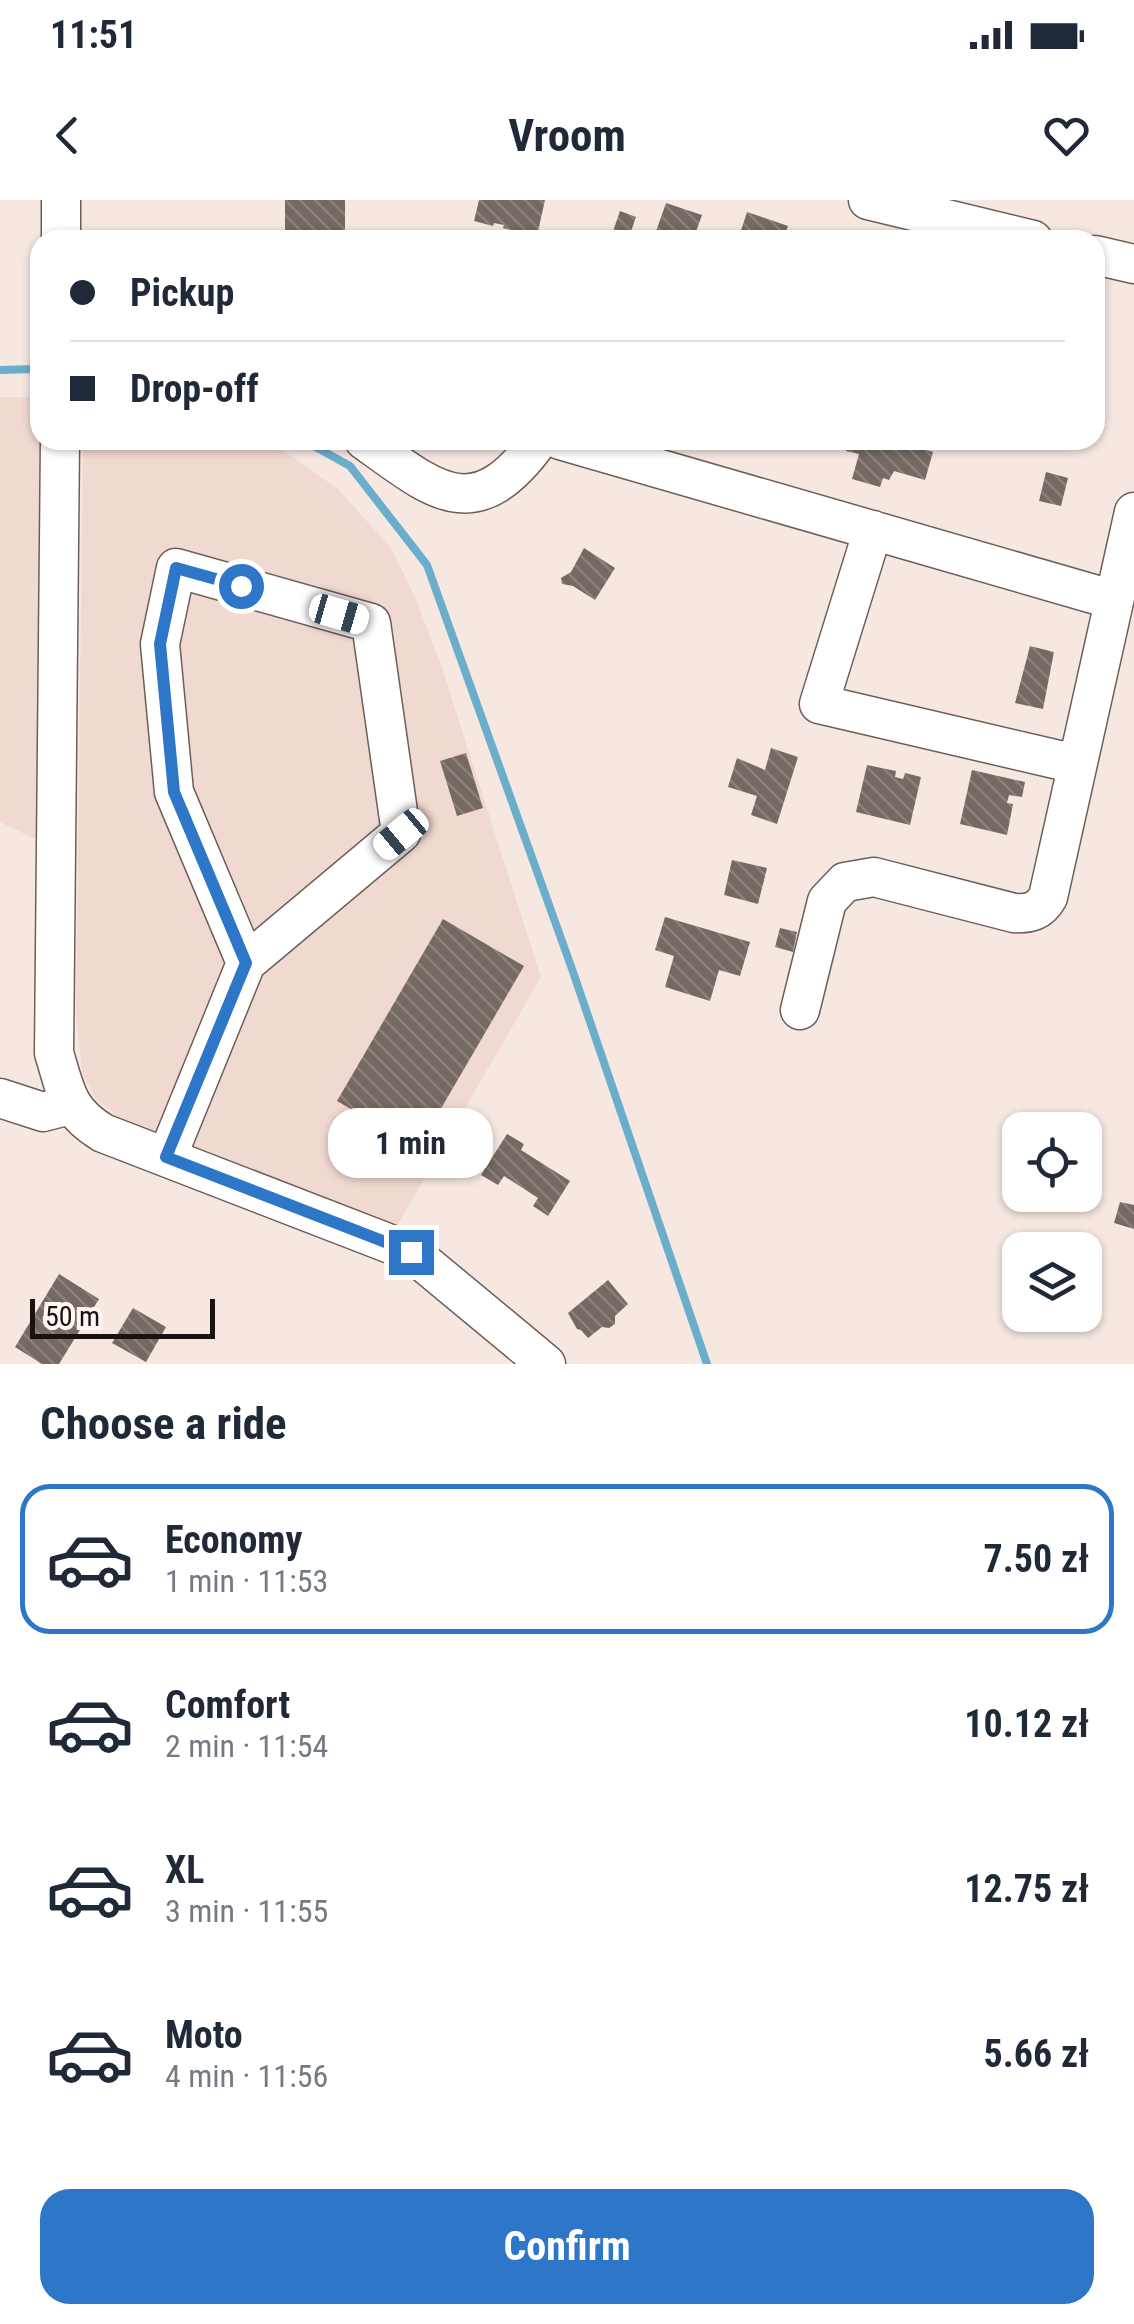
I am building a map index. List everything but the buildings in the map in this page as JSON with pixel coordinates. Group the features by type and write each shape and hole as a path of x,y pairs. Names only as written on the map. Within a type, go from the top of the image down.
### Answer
{"street":[{"path":"61,200 61,230"},
{"path":"868,200 992,230"},
{"path":"1105,257 1134,264"},
{"path":"60,450 54,1054 70,1105 84,1122 103,1133 411,1252 546,1364"},
{"path":"378,450 444,492 466,494 489,488 509,475 530,450"},
{"path":"595,450 1114,600"},
{"path":"800,1010 826,901 845,882 874,877 1014,914 1028,914 1043,907 1134,512"},
{"path":"872,530 818,704 1076,764"},
{"path":"166,1157 246,963 401,834 371,623 176,568 160,644 174,792 246,963"},
{"path":"0,1098 43,1112 70,1105"}],"shaded area":[{"path":"0,397 30,397 30,450 44,450 41,842 0,822"},
{"path":"83,450 281,450 338,489 391,548 441,665 541,977 391,1236 228,1169 118,1117 95,1098 82,1072 76,1012"}],"waterway":[{"path":"0,370 30,369"},
{"path":"321,450 350,466 427,565 572,969 707,1364"}],"route":[{"path":"241,586 176,568 160,644 174,792 246,963 166,1157 411,1252"}]}
